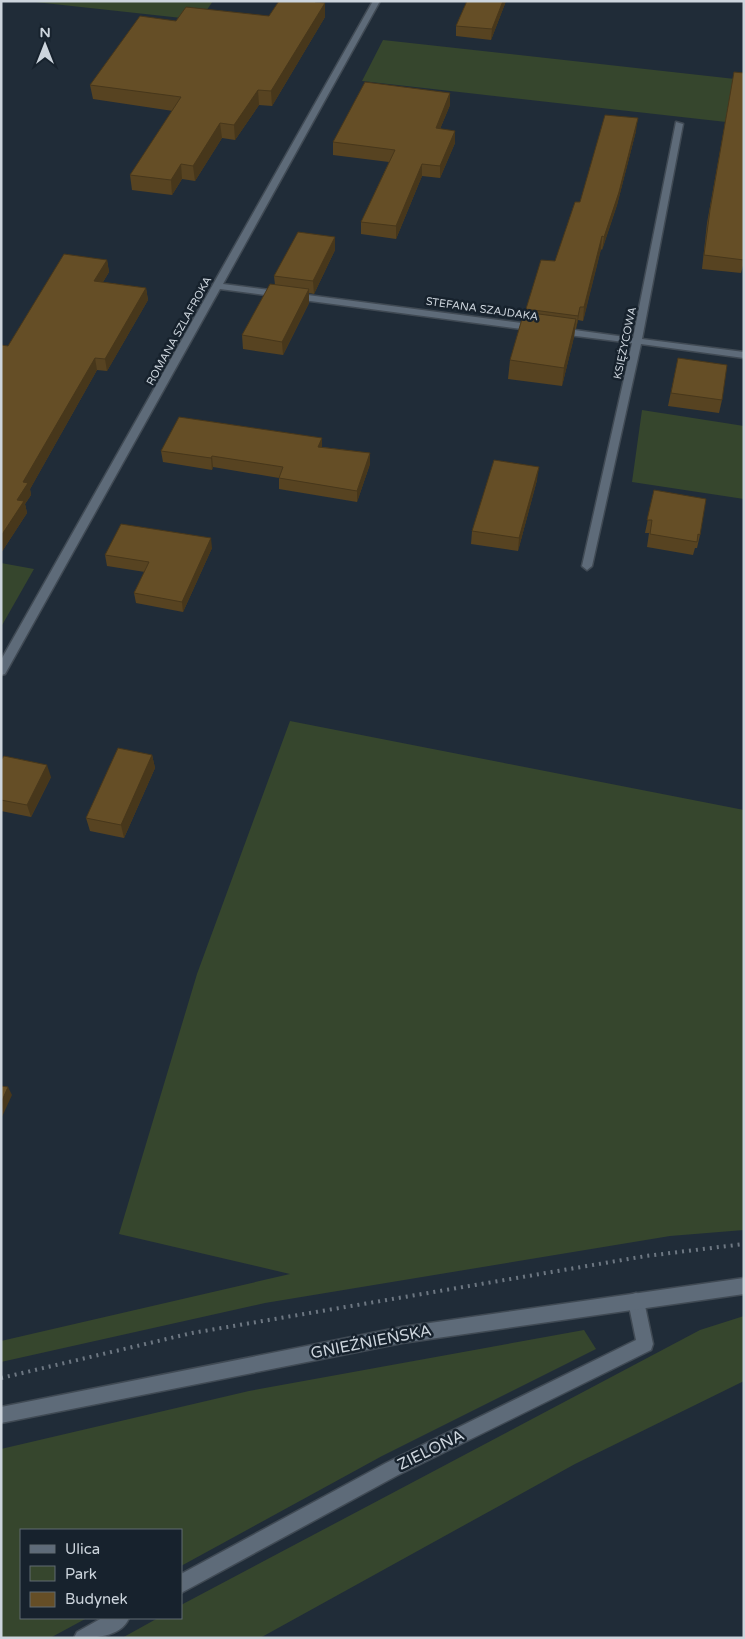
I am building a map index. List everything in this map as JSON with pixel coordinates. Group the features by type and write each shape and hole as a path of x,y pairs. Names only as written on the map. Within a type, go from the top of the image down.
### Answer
{"street":[{"name":"ROMANA SZLAFROKA","path":"1,671 377,1"},
{"name":"KSIĘŻYCOWA","path":"588,566 637,341 679,124"},
{"name":"STEFANA SZAJDAKA","path":"218,286 744,355"},
{"name":"GNIEŹNIEŃSKA","path":"1,1415 402,1335 744,1286"},
{"name":"ZIELONA","path":"182,1583 392,1469 645,1344 636,1301"},
{"path":"83,1638 118,1619"}],"path":[{"path":"1,1378 192,1333 646,1256 744,1244"}],"green space":[{"path":"26,1 213,1 200,20"},
{"path":"383,40 744,80 744,124 362,81"},
{"path":"642,410 744,426 744,499 632,482"},
{"path":"1,563 34,569 1,627"},
{"path":"290,721 744,810 744,1230 670,1236 265,1303 1,1362 1,1341 290,1274 119,1234 197,974"},
{"path":"744,1316 744,1381 575,1464 260,1638 122,1638 156,1619 182,1619 182,1604 700,1330"},
{"path":"584,1330 596,1349 382,1456 182,1565 182,1529 20,1529 20,1619 85,1619 50,1638 1,1638 1,1449 249,1391"}],"building":[{"path":"279,1 315,1 325,3 271,91 258,90 234,125 220,123 193,166 181,164 171,180 130,175 181,97 90,85 140,16 176,21 186,7 269,16"},
{"path":"467,1 503,1 492,29 456,26"},
{"path":"734,72 744,73 744,260 704,255"},
{"path":"365,82 450,93 436,128 455,131 440,166 422,164 396,226 361,222 395,150 333,142"},
{"path":"605,115 638,118 619,192 604,237 602,236 584,307 580,307 578,316 526,309 541,260 555,261 575,202 580,202"},
{"path":"298,232 335,237 313,281 274,276"},
{"path":"64,254 107,260 94,281 146,288 105,359 95,358 23,482 28,483 17,500 24,501 1,536 1,345 8,346"},
{"path":"270,284 309,289 282,342 242,335"},
{"path":"524,312 576,319 564,368 510,360"},
{"path":"678,358 727,365 722,400 671,393"},
{"path":"179,417 322,438 318,447 370,453 357,491 279,478 283,467 212,456 211,458 161,451"},
{"path":"494,460 539,467 519,538 472,531"},
{"path":"654,490 706,499 700,535 698,534 697,542 650,534 652,520 647,520"},
{"path":"121,524 211,538 182,602 134,593 149,562 105,555"},
{"path":"118,748 152,755 121,825 86,818"},
{"path":"4,756 47,765 27,805 1,800 1,760"},
{"path":"1,1086 8,1087 1,1103"}]}
